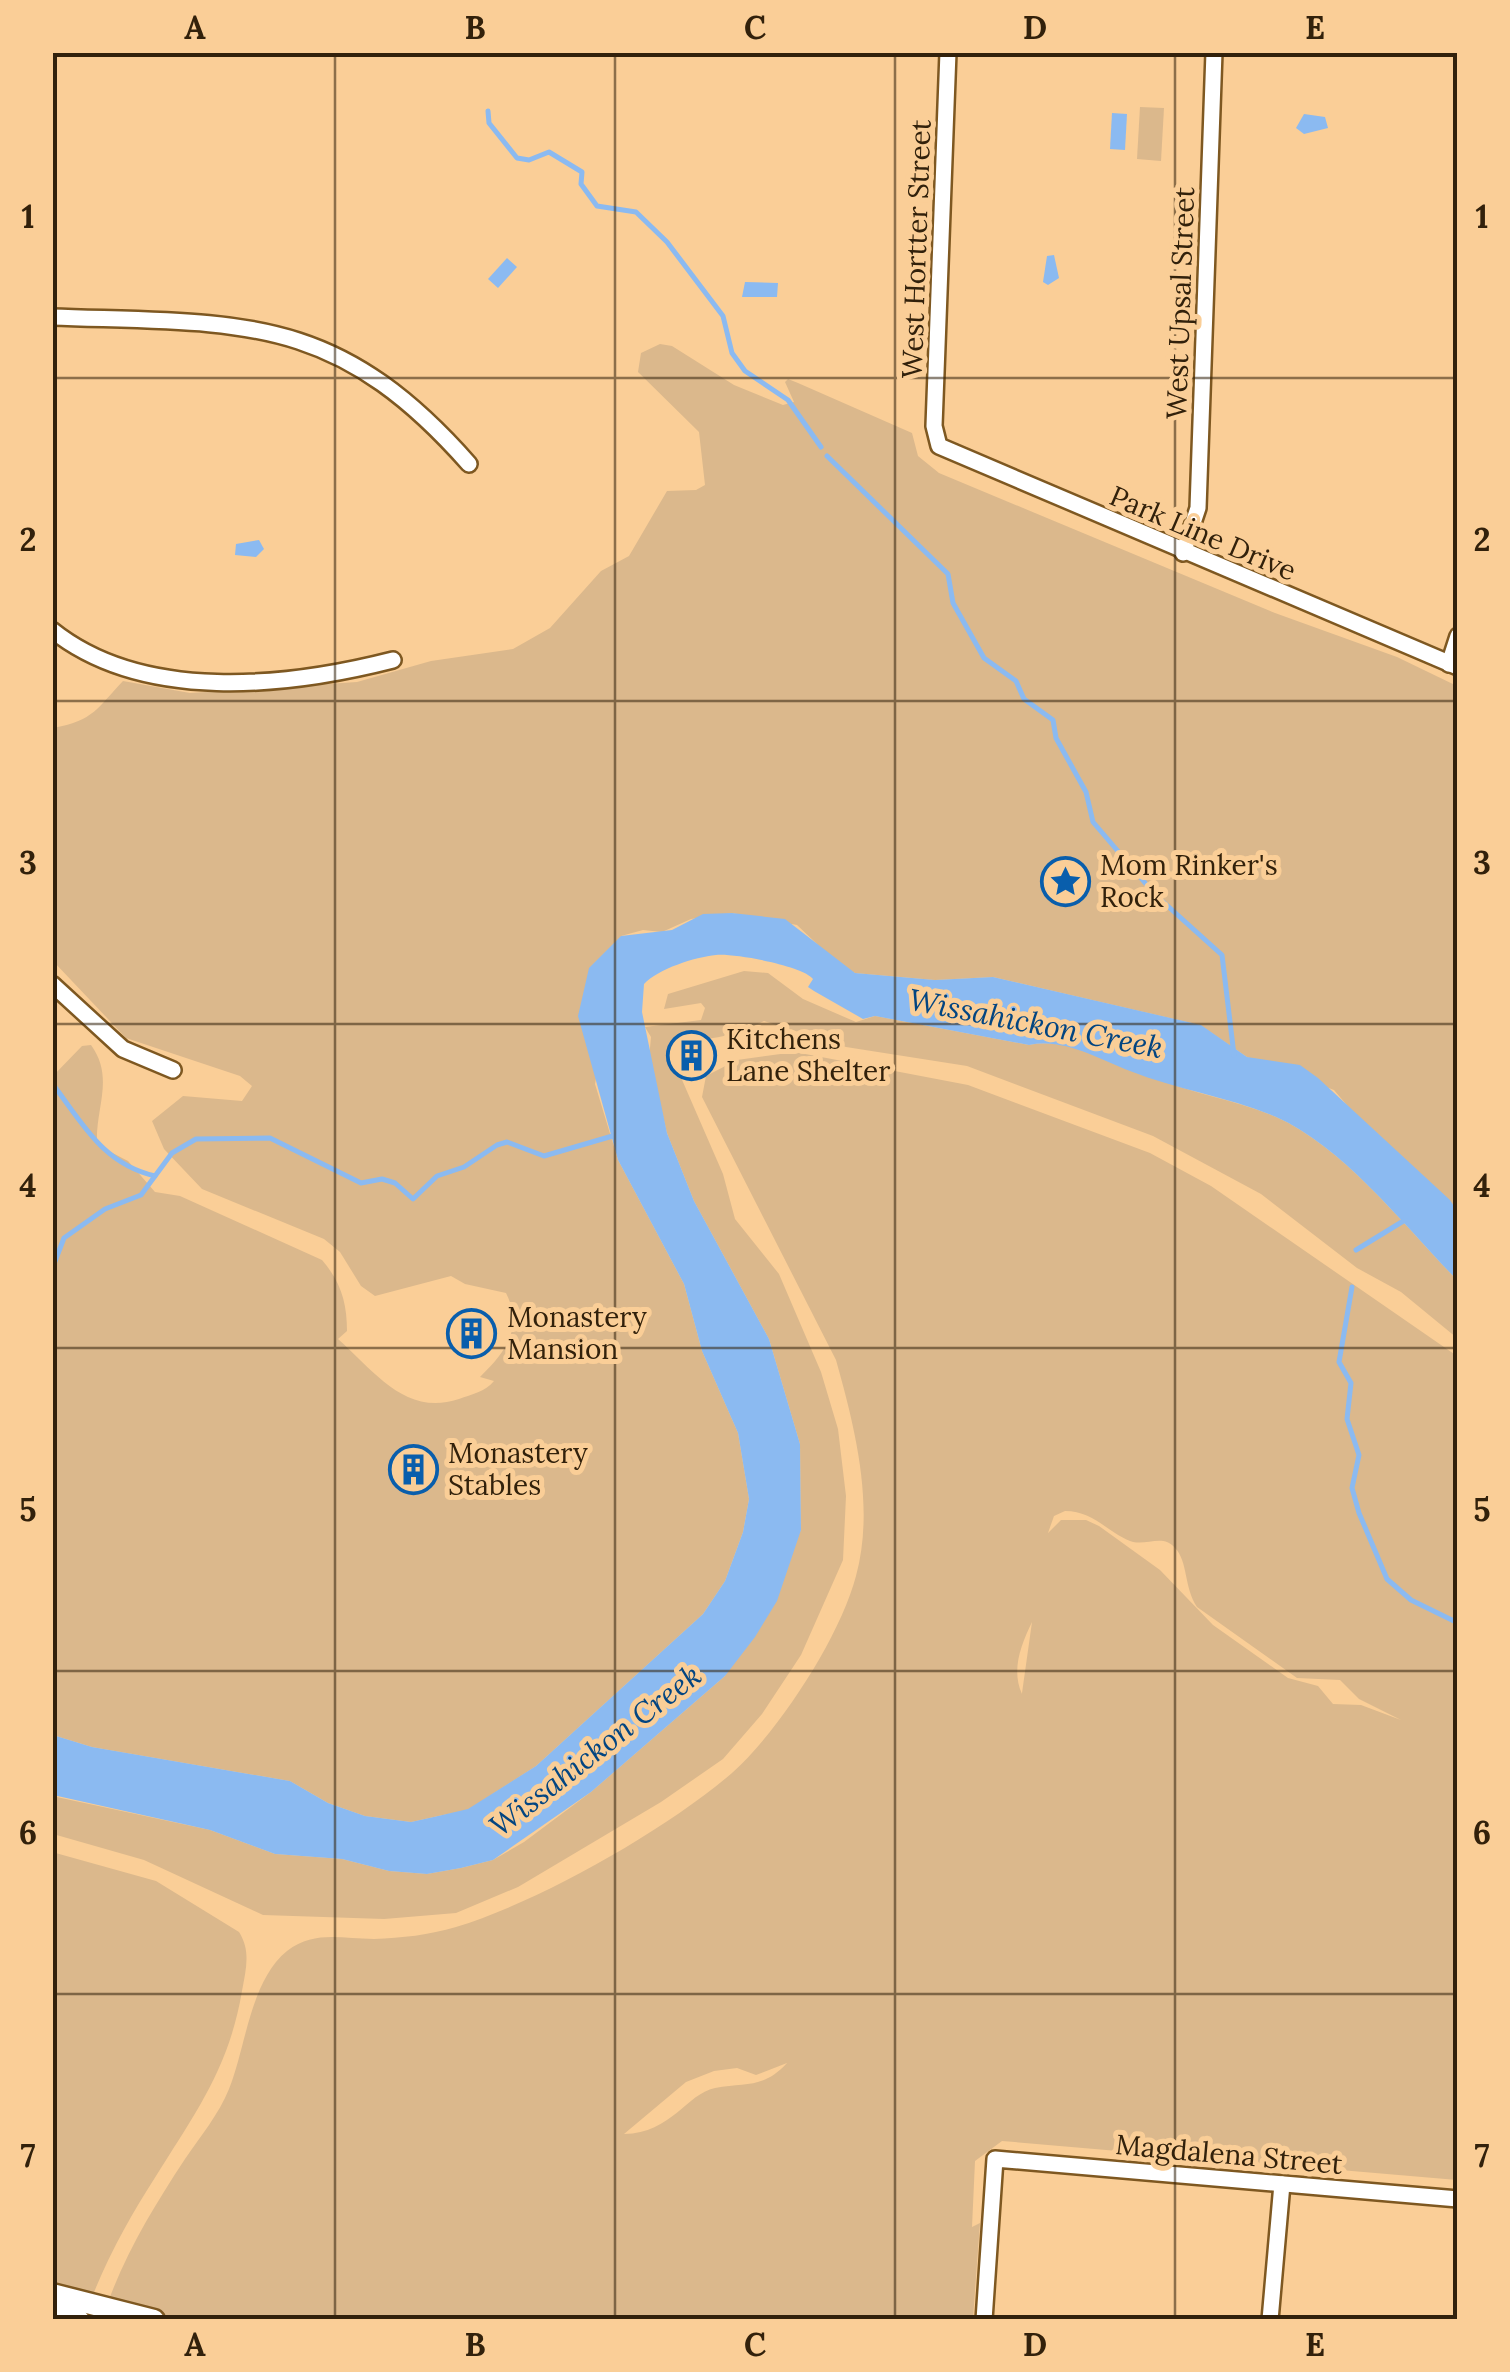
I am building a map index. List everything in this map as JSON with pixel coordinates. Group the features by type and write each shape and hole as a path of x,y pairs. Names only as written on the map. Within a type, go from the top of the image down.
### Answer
{"main road":[{"path":"52,2294 154,2320"},
{"path":"52,2313 79,2320"}],"street":[{"name":"West Hortter Street","path":"939,446 934,436 948,52"},
{"name":"West Upsal Street","path":"1183,553 1198,508 1214,52"},
{"path":"52,317 236,326 317,345 352,361 391,390 469,464"},
{"name":"Park Line Drive","path":"939,446 1453,665"},
{"path":"52,630 111,666 175,680 326,674 393,660"},
{"path":"1453,665 1458,636"},
{"path":"52,984 124,1050 173,1070"},
{"name":"Magdalena Street","path":"984,2320 995,2159 1458,2199"},
{"path":"1270,2320 1282,2184"}],"shaded area":[{"path":"1140,107 1164,108 1161,161 1137,159"},
{"path":"660,344 672,346 734,385 783,405 794,402 785,382 788,379 798,383 912,433 918,456 939,473 1275,613 1397,657 1457,686 1457,1211 1363,1124 1334,1090 1247,1057 1200,1025 993,977 935,980 855,973 836,962 797,925 732,913 691,919 662,932 643,930 621,936 595,1084 618,1160 684,1284 702,1351 738,1433 749,1499 743,1532 725,1581 703,1614 536,1766 468,1810 411,1822 365,1816 328,1803 290,1781 92,1747 53,1735 52,1077 82,1046 91,1045 102,1069 97,1145 128,1161 155,1192 180,1196 322,1260 334,1276 344,1302 347,1331 338,1339 392,1388 423,1402 440,1403 482,1390 494,1381 480,1377 504,1349 513,1318 506,1293 465,1284 451,1276 375,1296 361,1286 340,1252 324,1239 202,1189 164,1149 152,1121 183,1096 242,1101 252,1086 240,1076 126,1038 53,961 53,728 87,717 123,681 190,693 357,682 431,661 513,649 550,628 601,571 629,556 667,491 696,490 705,485 699,432 638,372 641,353"},
{"path":"744,971 768,973 803,999 856,1022 875,1016 1029,1045 1045,1043 1076,1048 1168,1083 1276,1117 1301,1130 1350,1168 1457,1280 1457,1338 1401,1292 1357,1268 1261,1194 1153,1136 967,1066 846,1047 764,1021 719,1037 692,1038 676,1066 723,1174 735,1219 779,1274 821,1372 838,1429 846,1496 843,1560 801,1655 762,1714 723,1759 661,1802 518,1887 456,1913 384,1919 263,1915 144,1860 53,1834 52,1796 210,1830 275,1854 342,1859 389,1871 427,1874 461,1868 493,1860 524,1842 591,1792 725,1676 801,1530 800,1444 769,1339 694,1201 667,1133 649,1059 651,1037 645,1027 701,1020 705,1008 701,1003 664,1009 668,994"},
{"path":"795,1052 968,1085 1150,1153 1211,1186 1457,1356 1457,2180 1002,2141 975,2161 972,2227 980,2223 973,2319 102,2320 138,2236 225,2098 257,1997 265,1979 287,1951 318,1938 395,1938 456,1927 525,1900 600,1862 672,1818 732,1773 788,1708 836,1627 856,1576 864,1522 856,1440 836,1360 702,1097 706,1076 737,1060","holes":["1065,1511 1092,1518 1130,1541 1170,1544 1179,1553 1197,1607 1297,1678 1340,1680 1359,1699 1401,1720 1361,1705 1333,1704 1318,1686 1288,1678 1213,1625 1160,1570 1099,1526 1086,1520 1061,1520 1048,1533 1054,1516","1032,1622 1022,1694 1017,1667","787,2063 762,2081 715,2088 666,2121 641,2132 624,2134 686,2082 714,2071 737,2068 756,2075"]},
{"path":"52,1852 156,1881 239,1932 246,1953 236,2018 220,2066 125,2228 84,2319 53,2319"}],"water":[{"path":"1112,113 1127,114 1125,150 1110,149"},
{"path":"1304,114 1325,117 1328,128 1304,134 1296,128"},
{"path":"1054,255 1059,278 1048,285 1043,282 1047,256"},
{"path":"507,258 517,267 498,288 488,279"},
{"path":"745,282 778,283 777,297 742,297"},
{"path":"259,540 264,549 256,557 235,555 236,544"},
{"name":"Wissahickon Creek","path":"703,914 785,919 855,973 935,980 993,977 1201,1025 1247,1057 1300,1065 1450,1200 1457,1211 1457,1280 1350,1168 1301,1130 1276,1117 1148,1078 1068,1047 1029,1045 875,1016 863,1019 808,987 813,979 807,974 783,965 725,955 677,965 644,984 642,1012 667,1133 694,1201 769,1339 800,1444 801,1530 777,1601 755,1637 725,1676 591,1792 493,1860 461,1868 427,1874 389,1871 342,1859 275,1854 210,1830 53,1795 53,1735 92,1747 290,1781 328,1803 365,1816 411,1822 468,1809 536,1766 703,1614 725,1581 743,1532 749,1499 738,1433 702,1351 684,1284 618,1160 578,1016 589,968 621,936 672,930"}],"waterway":[{"path":"488,111 489,123 517,158 529,160 549,152 582,172 581,184 597,206 636,212 667,242 723,316 732,353 745,371 788,400 821,447"},
{"path":"827,456 948,574 953,603 984,658 1016,681 1024,699 1053,720 1056,738 1086,792 1093,822 1146,884"},
{"path":"1151,891 1222,955 1234,1055"},
{"path":"52,1083 108,1152 155,1176"},
{"path":"52,1269 64,1238 105,1209 141,1195 172,1153 196,1139 270,1138 361,1183 382,1179 395,1183 413,1199 437,1176 464,1167 497,1145 507,1142 544,1156 616,1135"},
{"path":"1356,1250 1405,1220"},
{"path":"1352,1287 1339,1362 1351,1383 1347,1419 1359,1455 1352,1488 1359,1513 1387,1579 1411,1600 1458,1623"}],"place":[{"name":"Mom Rinker's Rock","path":"1065,881"},
{"name":"Kitchens Lane Shelter","path":"691,1055"},
{"name":"Monastery Mansion","path":"472,1333"},
{"name":"Monastery Stables","path":"413,1469"}]}
